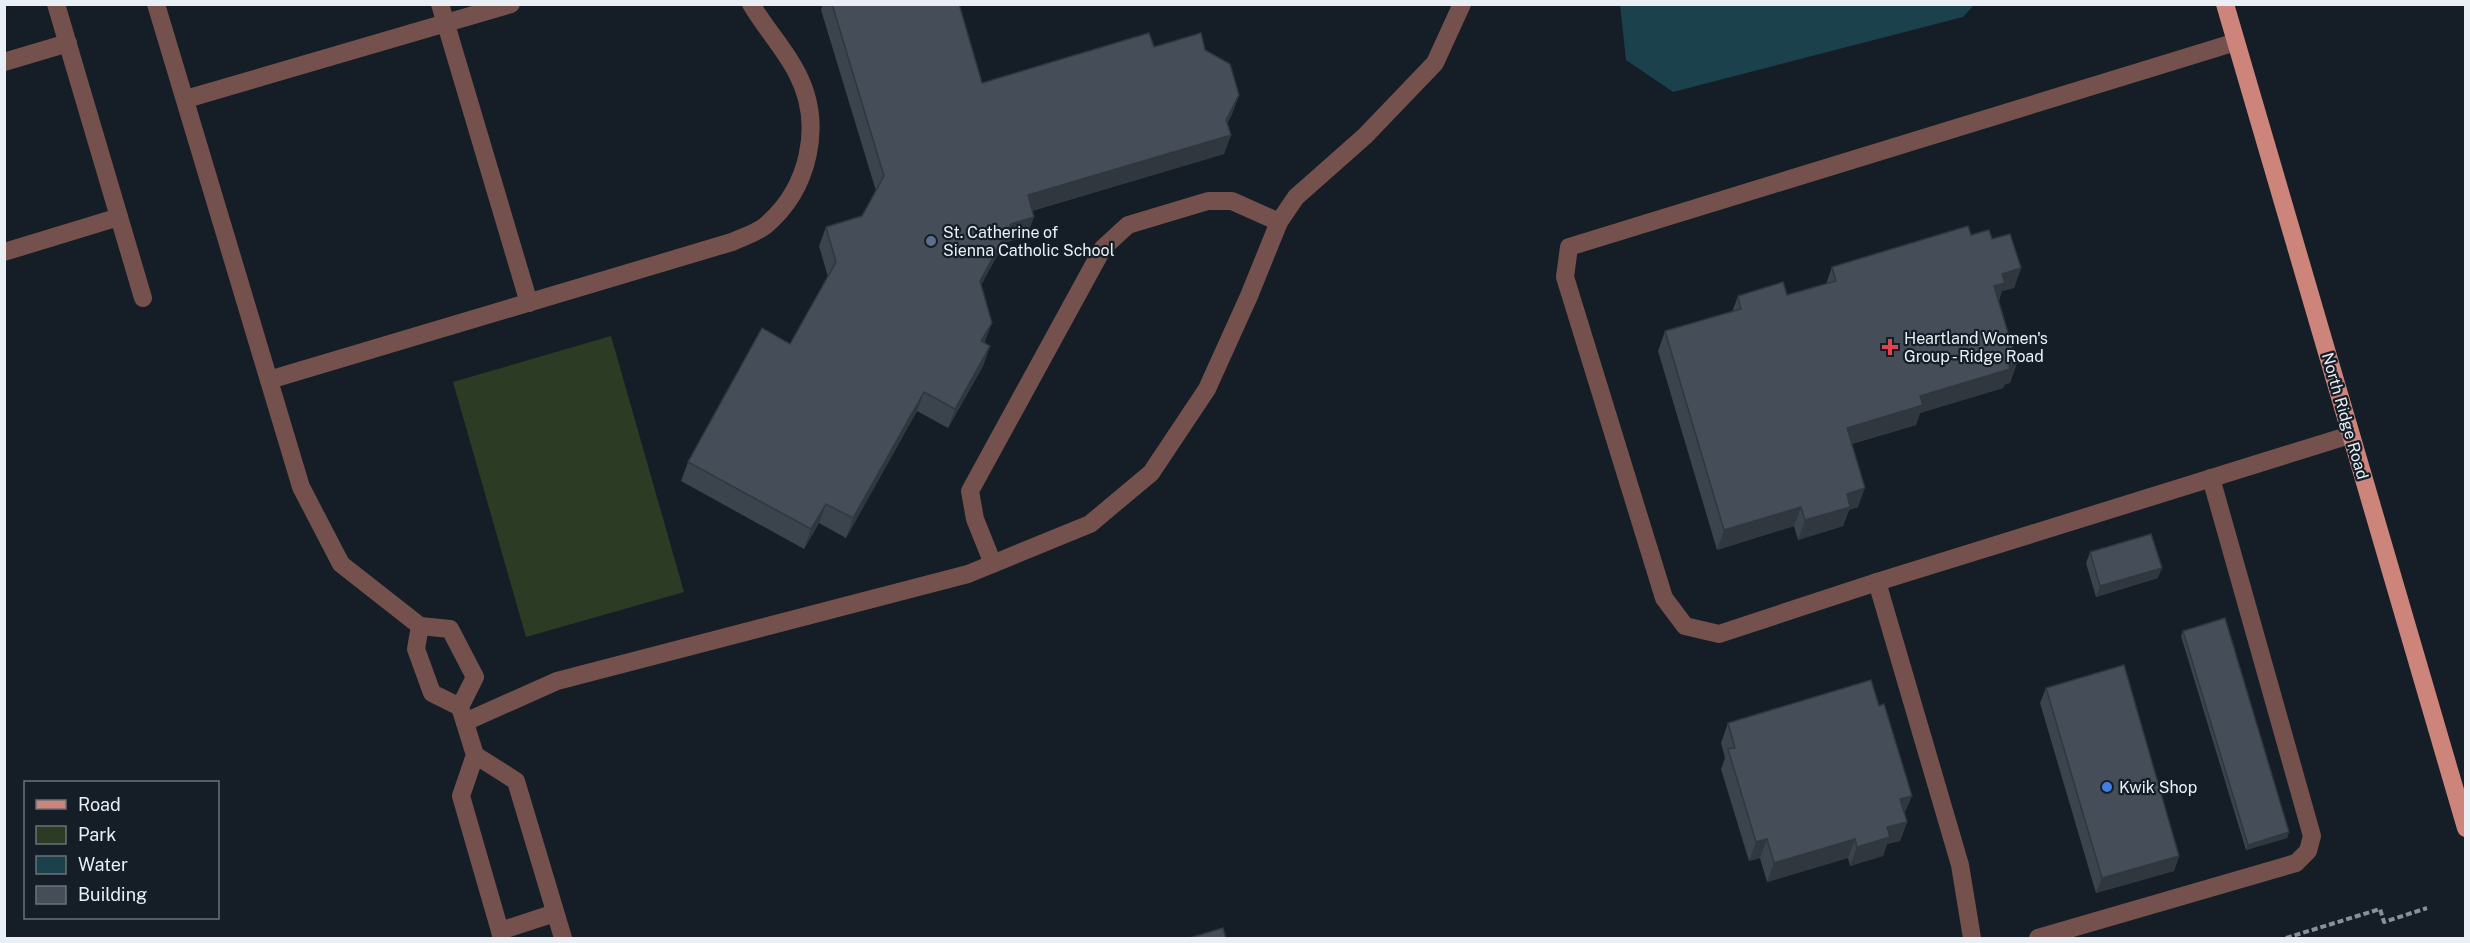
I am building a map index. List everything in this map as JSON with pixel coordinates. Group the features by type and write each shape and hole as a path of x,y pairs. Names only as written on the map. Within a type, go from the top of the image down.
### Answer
{"main road":[{"name":"North Ridge Road","path":"2224,4 2466,828"}],"street":[{"path":"56,4 143,298"},
{"path":"156,4 301,487 341,564 420,626 450,629 475,677 462,715"},
{"path":"440,4 529,303"},
{"path":"186,99 512,4"},
{"path":"269,380 732,243 763,227 789,202 805,170 812,126 807,97 798,74 751,4"},
{"path":"462,715 557,681 956,577 1090,524 1151,473 1207,389 1279,222 1296,197 1365,136 1435,63 1462,4"},
{"path":"2236,42 1569,247 1565,277 1664,598 1685,626 1719,634 1877,582 2350,435"},
{"path":"4,62 68,43"},
{"path":"993,564 975,519 970,491 1103,248 1128,225 1208,201 1232,201 1279,222"},
{"path":"4,252 119,217"},
{"path":"2038,939 2296,863 2308,851 2312,836 2211,478"},
{"path":"1877,582 1960,866 1972,939"},
{"path":"420,626 416,649 432,693 462,715 475,755 461,796 501,935 555,913"},
{"path":"475,755 516,781 563,939"}],"path":[{"path":"2286,939 2380,909 2384,922 2427,908"}],"green space":[{"path":"611,336 684,592 526,637 453,382"}],"water":[{"path":"1620,4 1974,5 1963,17 1673,92 1626,60"}],"building":[{"path":"832,4 959,4 982,83 1149,33 1154,47 1201,33 1205,50 1230,64 1239,95 1226,120 1231,135 1028,195 1034,217 1011,224 980,281 992,323 981,341 990,346 955,409 924,392 853,518 826,504 811,529 688,462 762,328 790,344 836,262 826,227 862,216 884,176"},
{"path":"1968,226 1971,235 1989,230 1992,239 2010,234 2021,268 2002,274 2005,283 1994,286 2017,363 2009,365 2010,369 1920,396 1923,405 1847,428 1865,488 1847,494 1850,507 1805,520 1801,507 1724,530 1665,331 1741,309 1738,296 1783,282 1787,295 1836,281 1832,267"},
{"path":"2151,534 2162,568 2100,586 2090,552"},
{"name":"Kwik Shop","path":"2225,618 2289,832 2248,845 2183,631"},
{"name":"Kwik Shop","path":"2124,665 2179,856 2102,878 2046,688"},
{"path":"1871,680 1879,706 1884,704 1912,796 1900,799 1907,822 1887,827 1890,837 1857,847 1855,839 1774,863 1767,839 1756,842 1728,749 1735,748 1728,723"},
{"path":"1223,928 1226,939 1186,939"}],"place":[{"name":"St. Catherine of Sienna Catholic School","path":"931,241"},
{"name":"Heartland Women's Group - Ridge Road","path":"1890,347"},
{"name":"Kwik Shop","path":"2107,787"}]}
